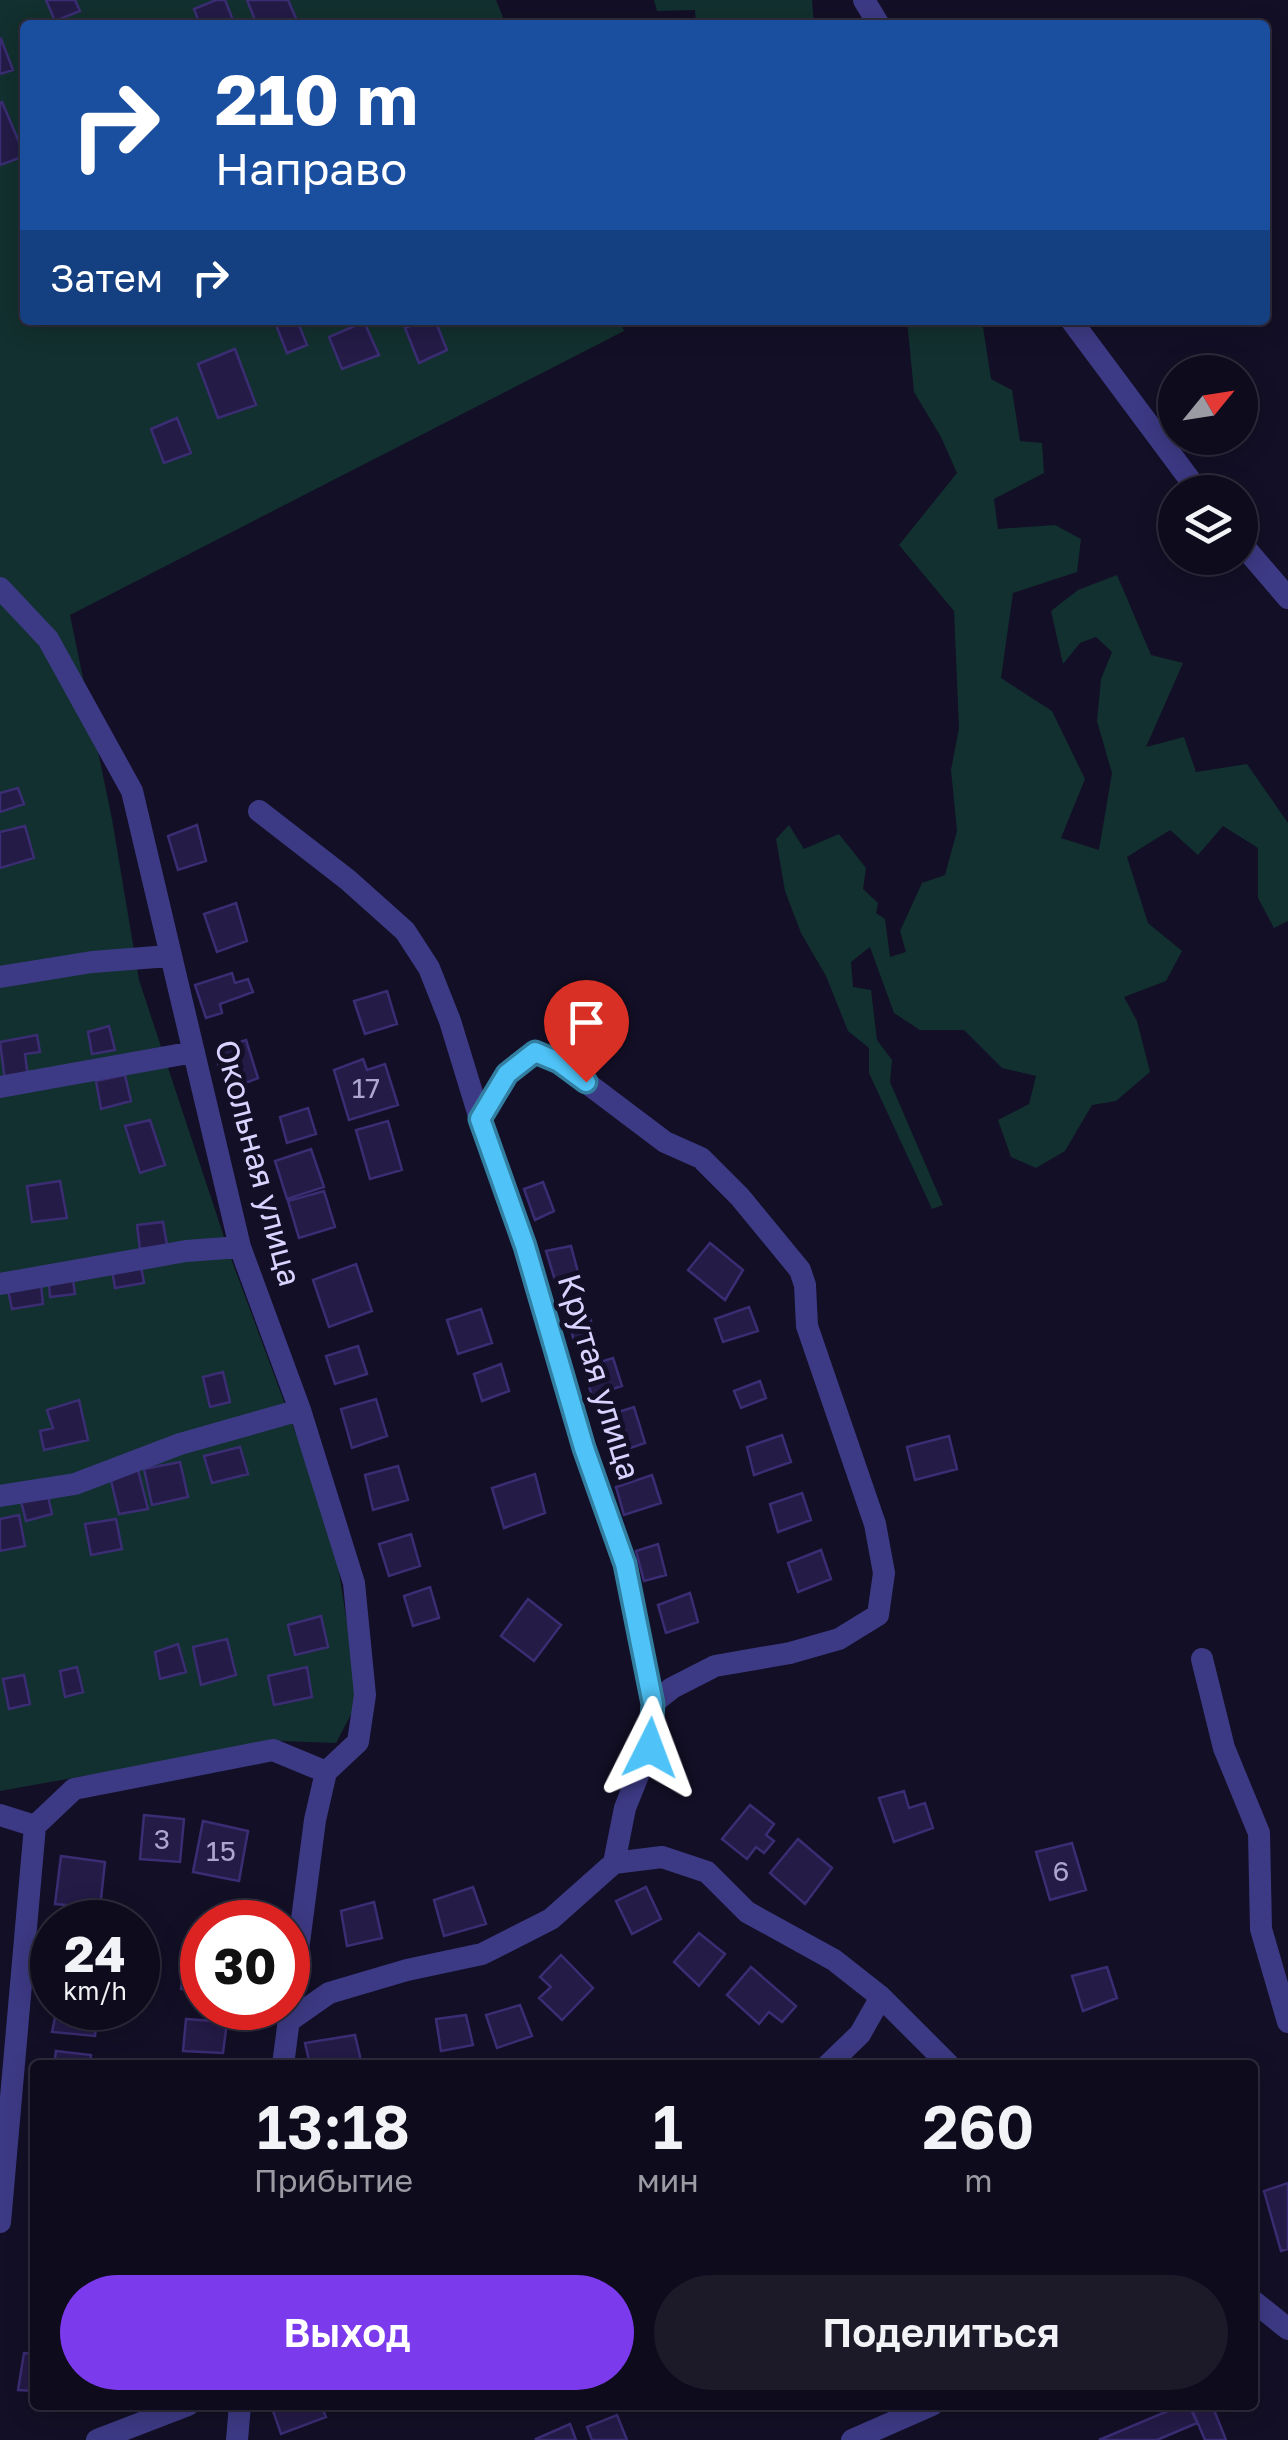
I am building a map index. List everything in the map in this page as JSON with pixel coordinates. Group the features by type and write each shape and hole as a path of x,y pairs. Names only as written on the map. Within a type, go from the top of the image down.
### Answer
{"street":[{"path":"1075,325 1186,475"},
{"path":"1258,563 1288,598"},
{"name":"Окольная улица","path":"0,588 48,639 132,791 240,1247 300,1410 354,1583 366,1695 358,1742 326,1772"},
{"name":"Крутая улица","path":"259,810 405,931 429,968 525,1246 584,1448 625,1564 653,1704 650,1748 625,1808 614,1863"},
{"path":"0,978 92,962 169,956"},
{"path":"0,1087 194,1052"},
{"path":"480,1119 507,1074 535,1052 559,1062 665,1142 700,1158 740,1197 800,1270 805,1284 808,1326 875,1524 884,1573 878,1615 839,1639 790,1653 715,1666 672,1688 653,1704"},
{"path":"0,1284 152,1256 240,1247"},
{"path":"0,1496 75,1484 180,1444 300,1410"},
{"path":"1202,1658 1224,1748 1259,1832 1261,1930 1288,2022"},
{"path":"0,2222 7,2069 35,1826 74,1789 273,1750 326,1772 305,1900"},
{"path":"0,1816 35,1826"},
{"path":"310,2007 329,1993 407,1970 482,1954 551,1919 614,1863 662,1856 708,1872 747,1912 834,1960 881,1997 944,2060"},
{"path":"833,2060 860,2034 881,1997"},
{"path":"284,2060 288,2030"},
{"path":"1258,2305 1288,2328"},
{"path":"97,2440 175,2410"},
{"path":"238,2440 240,2410"},
{"path":"852,2440 921,2410"}],"green space":[{"path":"0,0 496,0 504,20 20,20 20,325 622,325 624,331 70,615 112,819 139,980 232,1261 333,1534 359,1699 336,1743 280,1741 0,1791"},
{"path":"654,0 812,0 814,20 696,20 695,10 657,11"},
{"path":"907,325 983,325 991,379 1012,390 1020,441 1042,443 1044,473 994,499 998,529 1055,525 1081,539 1077,572 1013,593 1001,678 1052,711 1085,779 1061,838 1099,850 1112,773 1097,721 1101,679 1112,652 1096,637 1080,643 1063,664 1051,611 1078,590 1117,575 1151,655 1183,663 1146,747 1184,737 1196,772 1247,764 1288,823 1288,921 1274,928 1258,898 1258,848 1223,826 1198,855 1170,830 1127,857 1148,923 1182,951 1166,981 1124,997 1137,1021 1150,1072 1116,1101 1092,1105 1065,1151 1036,1168 1011,1157 998,1120 1029,1104 1036,1076 1002,1068 964,1030 920,1030 894,1013 870,947 851,962 853,987 871,990 877,1040 892,1060 890,1082 943,1205 932,1209 869,1073 869,1048 848,1031 826,976 801,933 785,891 776,839 789,825 804,849 839,834 866,868 863,889 878,903 876,913 885,919 890,957 906,952 900,931 922,883 945,875 957,831 951,770 959,728 954,611 899,545 957,473 914,392"}],"building":[{"path":"46,0 75,0 80,11 55,20"},
{"path":"225,0 233,20 198,20 194,9"},
{"path":"247,0 288,0 297,20 255,20"},
{"path":"0,40 13,70 0,74"},
{"path":"0,103 20,144 20,158 0,165"},
{"path":"276,325 299,325 307,345 287,353"},
{"path":"365,325 379,355 342,369 329,337"},
{"path":"437,325 447,350 419,363 405,328"},
{"path":"235,349 256,405 218,418 198,364"},
{"path":"177,418 191,453 164,463 151,429"},
{"path":"18,788 24,804 0,812 0,793"},
{"path":"197,825 206,861 178,870 168,836"},
{"path":"25,826 34,858 0,868 0,832"},
{"path":"236,903 247,941 217,952 204,914"},
{"path":"232,973 235,983 248,979 253,992 220,1004 222,1013 206,1018 195,985"},
{"path":"387,991 397,1024 365,1034 354,1001"},
{"path":"109,1026 115,1050 92,1054 88,1032"},
{"path":"37,1035 40,1052 25,1054 28,1077 5,1081 0,1042"},
{"path":"246,1040 258,1078 238,1086 236,1081 224,1085 214,1050"},
{"path":"363,1059 367,1070 385,1064 398,1105 349,1120 334,1070"},
{"path":"125,1075 131,1101 101,1109 96,1081"},
{"path":"308,1108 316,1134 287,1143 280,1117"},
{"path":"150,1120 165,1165 140,1173 125,1126"},
{"path":"388,1121 402,1170 370,1179 356,1130"},
{"path":"311,1149 324,1187 287,1199 275,1161"},
{"path":"60,1181 67,1218 32,1222 27,1186"},
{"path":"543,1182 554,1211 535,1220 524,1189"},
{"path":"324,1191 335,1227 299,1238 288,1201"},
{"path":"163,1222 167,1245 140,1249 137,1225"},
{"path":"710,1243 743,1270 725,1300 688,1270"},
{"path":"571,1246 578,1272 555,1280 546,1251"},
{"path":"356,1264 372,1311 329,1327 313,1280"},
{"path":"141,1266 144,1283 115,1288 112,1270"},
{"path":"73,1280 75,1294 50,1297 49,1283"},
{"path":"41,1285 43,1304 12,1309 8,1290"},
{"path":"585,1302 595,1334 574,1341 565,1307"},
{"path":"749,1307 758,1331 723,1342 715,1319"},
{"path":"481,1309 492,1343 458,1354 447,1320"},
{"path":"358,1346 367,1374 335,1384 326,1356"},
{"path":"613,1358 622,1386 592,1396 583,1367"},
{"path":"501,1364 509,1391 482,1401 474,1374"},
{"path":"223,1372 230,1402 210,1407 203,1377"},
{"path":"760,1381 766,1398 741,1408 734,1391"},
{"path":"376,1399 387,1436 352,1448 341,1409"},
{"path":"79,1400 88,1440 44,1450 40,1431 53,1428 47,1410"},
{"path":"634,1407 645,1443 613,1454 602,1417"},
{"path":"782,1435 791,1462 754,1475 747,1447"},
{"path":"949,1436 957,1469 915,1480 907,1447"},
{"path":"240,1447 248,1474 212,1483 204,1456"},
{"path":"180,1462 188,1497 152,1505 144,1469"},
{"path":"398,1466 408,1500 373,1510 365,1475"},
{"path":"138,1470 148,1509 119,1514 110,1476"},
{"path":"535,1474 545,1513 504,1528 492,1488"},
{"path":"652,1475 661,1503 624,1515 616,1487"},
{"path":"802,1493 811,1520 778,1532 770,1504"},
{"path":"48,1496 52,1514 26,1521 21,1501"},
{"path":"19,1515 25,1546 0,1551 0,1519"},
{"path":"116,1519 122,1549 91,1555 85,1524"},
{"path":"411,1534 420,1566 389,1576 379,1544"},
{"path":"658,1544 666,1575 644,1581 636,1551"},
{"path":"821,1550 831,1579 798,1592 788,1563"},
{"path":"430,1587 439,1618 413,1626 404,1596"},
{"path":"690,1593 698,1622 666,1633 658,1605"},
{"path":"528,1599 561,1625 534,1661 501,1636"},
{"path":"321,1616 328,1647 295,1655 288,1625"},
{"path":"227,1639 236,1675 201,1685 193,1647"},
{"path":"178,1644 186,1672 160,1679 155,1652"},
{"path":"77,1667 83,1692 65,1697 60,1671"},
{"path":"307,1667 312,1697 274,1705 268,1676"},
{"path":"24,1675 30,1704 9,1709 3,1679"},
{"path":"904,1791 909,1808 925,1803 933,1828 894,1842 879,1798"},
{"path":"750,1805 774,1824 766,1835 774,1841 764,1853 756,1847 747,1859 722,1839"},
{"path":"144,1815 184,1819 180,1862 140,1859"},
{"path":"203,1821 248,1831 239,1881 193,1872"},
{"path":"798,1839 832,1868 805,1904 770,1873"},
{"path":"1072,1843 1086,1890 1050,1900 1036,1852"},
{"path":"61,1856 105,1862 101,1900 56,1900"},
{"path":"473,1887 486,1924 444,1936 434,1900"},
{"path":"646,1887 661,1919 632,1934 616,1901"},
{"path":"374,1902 382,1938 347,1946 341,1911"},
{"path":"699,1933 725,1954 699,1986 674,1962"},
{"path":"561,1955 593,1988 562,2020 539,1998 551,1987 540,1977"},
{"path":"751,1967 796,2006 782,2022 769,2012 759,2024 727,1995"},
{"path":"1107,1967 1117,1998 1083,2011 1072,1976"},
{"path":"520,2005 532,2036 497,2048 486,2015"},
{"path":"466,2015 473,2045 441,2051 436,2019"},
{"path":"52,2030 96,2030 95,2036"},
{"path":"185,2030 226,2030 223,2053 183,2051"},
{"path":"355,2035 361,2060 309,2060 305,2043"},
{"path":"56,2051 91,2055 90,2060 55,2060"},
{"path":"1288,2183 1288,2249 1281,2251 1264,2191"},
{"path":"24,2353 30,2354 30,2391 18,2390"},
{"path":"273,2410 323,2410 326,2417 281,2434"},
{"path":"1170,2410 1191,2410 1197,2423 1157,2440 1099,2440"},
{"path":"1192,2410 1214,2410 1226,2440 1205,2440"},
{"path":"617,2415 627,2440 592,2440 587,2427"},
{"path":"570,2424 576,2440 536,2439"}],"route":[{"path":"586,1082 559,1062 535,1052 507,1074 480,1119 525,1246 584,1448 625,1564 653,1704 650,1748"}]}
